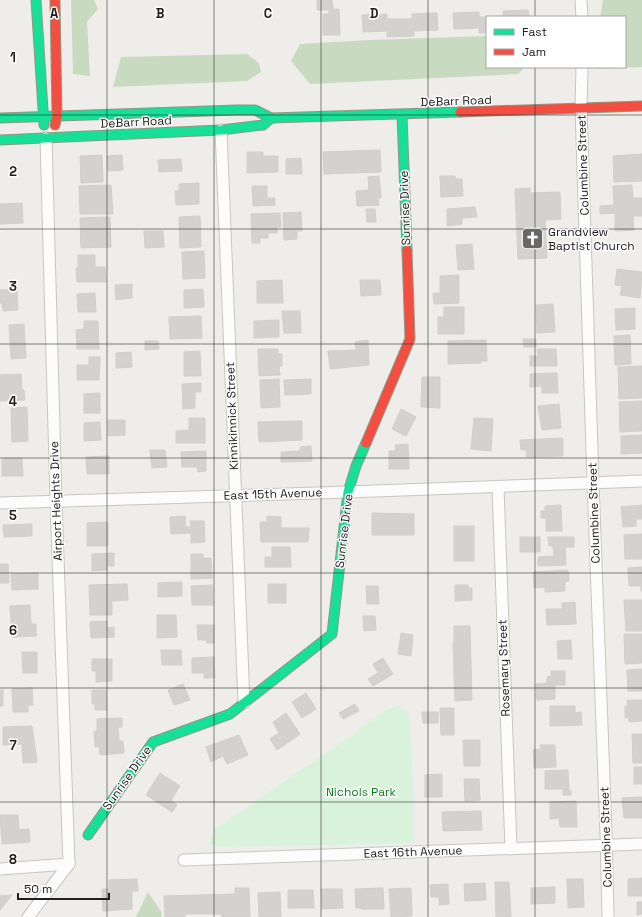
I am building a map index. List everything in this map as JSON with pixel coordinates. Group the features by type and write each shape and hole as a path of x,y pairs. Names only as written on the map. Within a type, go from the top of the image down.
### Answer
{"street":[{"name":"Airport Heights Drive","path":"36,0 43,116 46,138 56,501 69,864"},
{"path":"46,138 55,124 57,116 55,0"},
{"path":"581,0 582,16"},
{"name":"Columbine Street","path":"582,68 581,108 608,917"},
{"name":"DeBarr Road","path":"0,118 237,110 255,110 271,118 402,115 642,106"},
{"name":"Sunrise Drive","path":"88,835 153,742 230,714 332,634 348,492 356,466 410,339 402,115"},
{"name":"DeBarr Road","path":"0,140 220,130 263,125 271,118"},
{"name":"Kinnikinnick Street","path":"220,130 244,703"},
{"name":"East 15th Avenue","path":"0,503 642,481"},
{"name":"Rosemary Street","path":"498,487 511,848"},
{"name":"East 16th Avenue","path":"184,860 642,844"},
{"path":"0,869 69,864"},
{"path":"28,917 69,864"}],"green space":[{"path":"71,0 94,0 98,9 87,22 90,76 73,74"},
{"path":"603,0 642,0 642,67 626,68 626,16 600,16"},
{"path":"486,36 486,68 524,68 518,74 310,84 291,61 300,44"},
{"path":"247,54 259,63 261,72 247,81 113,87 121,57"},
{"path":"597,68 620,68 597,69"},
{"name":"Nichols Park","path":"399,706 409,714 414,797 414,843 224,847 209,844 215,829 348,738 384,711"},
{"path":"148,892 162,913 161,917 136,917"}],"building":[{"path":"317,0 332,0 333,9 339,9 340,35 323,35 323,14 329,14 329,10 317,10"},
{"path":"528,10 529,16 503,16 503,11"},
{"path":"479,12 479,17 486,17 486,33 479,33 479,28 454,29 453,13"},
{"path":"437,13 438,30 414,31 414,36 387,37 387,31 363,32 362,15 387,14 387,19 412,19 412,14"},
{"path":"380,150 381,172 324,174 323,152"},
{"path":"247,152 263,152 263,156 278,156 278,172 247,173"},
{"path":"642,154 642,181 614,182 613,156"},
{"path":"102,155 103,182 81,183 80,156"},
{"path":"122,155 123,170 108,171 107,156"},
{"path":"301,158 302,174 286,174 286,159"},
{"path":"181,159 182,171 159,172 158,160"},
{"path":"379,176 381,198 378,198 379,205 357,206 356,191 369,190 368,177"},
{"path":"440,176 455,176 455,179 462,179 463,196 441,197"},
{"path":"199,183 199,204 176,205 175,191 179,191 179,184"},
{"path":"111,185 113,214 80,214 79,186"},
{"path":"632,185 633,198 642,198 642,216 633,216 634,230 615,231 615,213 600,214 600,206 614,205 613,186"},
{"path":"252,186 267,186 267,198 275,198 275,205 253,206"},
{"name":"Grandview Baptist Church","path":"530,188 530,193 560,192 561,219 545,220 547,258 518,259 515,189"},
{"path":"22,203 23,223 0,224 0,204"},
{"path":"475,207 477,217 462,218 462,224 447,226 447,209"},
{"path":"366,209 375,209 376,222 367,222"},
{"path":"301,212 302,231 297,231 297,239 284,240 283,213"},
{"path":"280,213 281,227 277,227 277,233 268,233 268,238 260,238 260,243 252,243 251,214"},
{"path":"200,216 201,247 180,248 179,217"},
{"path":"110,217 111,247 81,248 80,218"},
{"path":"144,231 163,231 164,247 145,248"},
{"path":"472,244 474,269 458,270 456,245"},
{"path":"204,251 205,278 183,279 182,252"},
{"path":"78,255 95,255 95,267 105,267 106,282 77,282 76,268 78,267"},
{"path":"617,269 642,272 640,298 620,295 622,286 615,285"},
{"path":"459,275 459,303 434,304 433,293 440,293 440,276"},
{"path":"282,280 283,303 257,303 257,281"},
{"path":"360,280 380,280 381,295 361,296"},
{"path":"132,284 132,298 116,300 115,285"},
{"path":"17,289 18,310 3,311 2,303 0,303 0,290"},
{"path":"203,289 204,307 184,308 184,290"},
{"path":"95,293 96,312 78,312 77,294"},
{"path":"553,304 555,332 537,333 536,305"},
{"path":"444,307 464,307 464,334 438,334 438,317 444,317"},
{"path":"635,308 635,329 616,330 615,309"},
{"path":"282,311 300,311 301,333 284,333"},
{"path":"201,316 202,338 170,339 169,317"},
{"path":"279,320 279,337 254,338 254,321"},
{"path":"84,321 98,321 99,349 77,349 76,330 84,329"},
{"path":"24,324 26,358 11,359 9,325"},
{"path":"630,335 631,364 615,365 614,336"},
{"path":"523,339 536,339 536,347 524,347"},
{"path":"368,340 369,365 330,369 328,351 356,350 355,342"},
{"path":"486,340 487,361 480,361 481,363 448,364 448,341"},
{"path":"145,341 158,341 159,349 145,350"},
{"path":"258,349 278,349 278,354 282,354 282,366 279,366 280,375 259,376"},
{"path":"537,349 556,349 557,366 530,366 530,356 538,356"},
{"path":"200,351 201,376 184,376 184,352"},
{"path":"131,352 132,367 116,368 116,353"},
{"path":"89,357 100,357 99,380 77,380 77,365 89,365"},
{"path":"642,366 642,398 619,399 618,367"},
{"path":"557,373 558,393 542,393 542,386 530,387 530,374"},
{"path":"21,374 22,390 24,390 25,400 0,401 0,375"},
{"path":"422,377 440,377 440,408 421,407"},
{"path":"279,379 280,407 261,408 260,380"},
{"path":"311,379 311,394 285,395 284,380"},
{"path":"201,383 201,392 195,392 195,408 183,409 182,384"},
{"path":"100,393 100,413 84,413 84,394"},
{"path":"642,401 642,431 620,432 619,402"},
{"path":"559,404 561,428 542,430 538,406"},
{"path":"27,407 28,441 12,442 11,408"},
{"path":"401,409 416,417 406,436 392,429"},
{"path":"189,418 205,418 205,443 176,443 176,431 189,430"},
{"path":"474,418 493,419 491,451 471,449"},
{"path":"108,420 125,420 125,435 108,436"},
{"path":"302,421 302,440 259,442 258,422"},
{"path":"100,422 101,440 84,441 84,423"},
{"path":"642,435 642,453 621,454 621,436"},
{"path":"563,438 563,456 527,457 526,450 521,450 520,440"},
{"path":"408,444 409,469 389,469 389,451 396,451 395,445"},
{"path":"311,446 312,461 281,462 281,452 300,451 300,447"},
{"path":"150,450 165,450 167,467 152,468"},
{"path":"206,451 206,471 198,472 197,467 182,467 181,452"},
{"path":"109,456 109,474 87,474 86,457"},
{"path":"22,458 23,476 2,476 2,459"},
{"path":"561,505 562,531 546,531 546,518 541,518 541,511 545,511 545,506"},
{"path":"642,505 642,519 636,519 636,526 623,527 621,507"},
{"path":"372,513 414,514 414,535 372,535"},
{"path":"185,516 186,527 191,527 190,521 204,521 205,542 191,543 191,533 171,534 170,517"},
{"path":"267,516 281,517 281,528 309,528 308,542 261,542 260,522 267,522"},
{"path":"108,522 108,546 87,546 87,523"},
{"path":"32,524 32,536 4,537 3,525"},
{"path":"454,526 474,526 474,561 454,561"},
{"path":"642,534 642,559 625,559 624,535"},
{"path":"520,537 540,537 540,552 520,552"},
{"path":"548,537 574,537 574,547 565,547 566,565 538,566 538,557 554,556 553,546 549,546"},
{"path":"272,547 290,547 291,567 265,567 265,557 272,557"},
{"path":"114,553 114,566 107,566 107,570 92,571 92,554"},
{"path":"191,554 203,554 203,558 211,558 212,578 191,579"},
{"path":"0,564 8,564 9,583 0,583"},
{"path":"642,567 641,591 641,586 629,586 628,568"},
{"path":"568,570 569,581 565,582 565,591 545,592 545,587 534,588 533,572"},
{"path":"38,573 38,589 12,590 11,574"},
{"path":"182,582 182,596 158,597 158,583"},
{"path":"127,584 128,600 112,601 112,615 90,615 89,585"},
{"path":"268,584 286,584 286,603 268,603"},
{"path":"212,585 213,605 192,605 191,586"},
{"path":"455,585 468,585 468,588 472,588 472,600 455,601"},
{"path":"366,586 378,586 379,604 367,604"},
{"path":"624,600 642,600 642,631 626,631"},
{"path":"575,602 576,624 547,625 546,609 562,609 562,603"},
{"path":"30,605 31,624 36,624 36,636 12,637 10,606"},
{"path":"157,615 176,615 177,637 157,638"},
{"path":"363,616 375,616 376,630 364,631"},
{"path":"107,621 107,628 114,627 114,637 91,638 90,622"},
{"path":"197,625 214,625 214,643 207,643 206,640 198,640"},
{"path":"454,626 470,626 472,700 455,701 453,643"},
{"path":"401,633 413,635 411,656 398,654"},
{"path":"624,634 642,634 642,663 625,664"},
{"path":"571,640 572,659 558,659 557,641"},
{"path":"161,650 181,650 182,665 162,665"},
{"path":"22,652 37,652 37,673 23,673"},
{"path":"214,657 215,678 204,678 204,673 192,673 192,658"},
{"path":"383,658 393,674 373,686 368,679 378,673 373,664"},
{"path":"92,659 112,659 112,681 96,682 96,671 92,671"},
{"path":"642,669 642,691 628,691 627,670"},
{"path":"551,671 565,671 565,685 555,685 555,699 537,700 536,684 547,683 547,677 551,676"},
{"path":"183,684 190,700 174,705 168,690"},
{"path":"32,688 33,705 28,705 28,712 13,712 12,689"},
{"path":"0,690 3,690 3,706 0,706"},
{"path":"92,690 106,690 107,710 95,710 95,704 92,704"},
{"path":"306,693 316,709 302,718 292,702"},
{"path":"627,700 642,700 642,721 629,722 629,718 625,718 625,706 628,706"},
{"path":"355,704 359,711 343,719 339,713"},
{"path":"550,706 575,706 575,713 581,712 582,725 550,726"},
{"path":"440,708 454,708 454,735 441,735"},
{"path":"422,712 438,712 438,723 423,723"},
{"path":"286,713 300,734 277,750 270,739 279,733 273,722"},
{"path":"122,718 122,727 118,727 119,741 123,741 124,753 100,755 99,746 95,747 94,731 97,731 97,719"},
{"path":"32,726 37,762 23,763 22,744 3,745 3,727"},
{"path":"632,734 642,734 642,763 633,763"},
{"path":"239,735 248,755 227,764 223,756 211,762 206,747"},
{"path":"463,740 480,740 480,766 464,766"},
{"path":"540,745 555,745 556,767 534,768 533,750 541,749"},
{"path":"634,767 642,767 642,784 634,784"},
{"path":"568,770 569,791 571,791 571,795 563,795 563,789 545,789 545,771"},
{"path":"160,773 180,786 171,800 177,805 172,812 146,795"},
{"path":"442,774 442,797 425,797 425,775"},
{"path":"464,779 479,779 480,800 465,801"},
{"path":"642,797 642,818 624,818 622,798"},
{"path":"576,801 577,827 560,827 559,818 550,819 550,802"},
{"path":"481,811 482,830 443,831 442,812"},
{"path":"0,815 18,815 19,830 29,829 30,842 2,844"},
{"path":"642,878 642,896 628,896 628,879"},
{"path":"137,879 138,891 132,891 132,909 103,911 102,889 109,889 109,880"},
{"path":"567,879 583,879 584,907 568,908"},
{"path":"495,882 509,882 511,917 496,917"},
{"path":"485,883 486,900 465,901 464,884"},
{"path":"448,884 449,904 439,905 439,897 431,897 430,885"},
{"path":"555,887 555,903 531,904 531,888"},
{"path":"235,888 249,888 250,917 222,917 221,914 185,914 185,917 165,917 164,896 235,894"},
{"path":"383,888 384,909 356,908 355,889"},
{"path":"411,888 412,916 391,917 389,889"},
{"path":"321,889 342,889 343,908 322,909"},
{"path":"288,890 313,890 314,908 288,908"},
{"path":"280,892 281,917 259,917 258,893"},
{"path":"12,895 0,910 0,896"},
{"path":"637,902 642,902 642,914 637,915"}],"traffic: fast":[{"path":"36,0 44,125"},
{"path":"0,118 237,110 255,110 271,118 460,112"},
{"path":"402,115 407,250"},
{"path":"0,140 221,130 263,125 271,118"},
{"path":"88,835 153,742 230,714 332,634 348,492 356,466 366,443"}],"traffic: jam":[{"path":"55,0 57,116 55,125"},
{"path":"460,112 642,106"},
{"path":"366,443 410,339 407,250"}],"place":[{"name":"Grandview Baptist Church","path":"532,239"}]}
